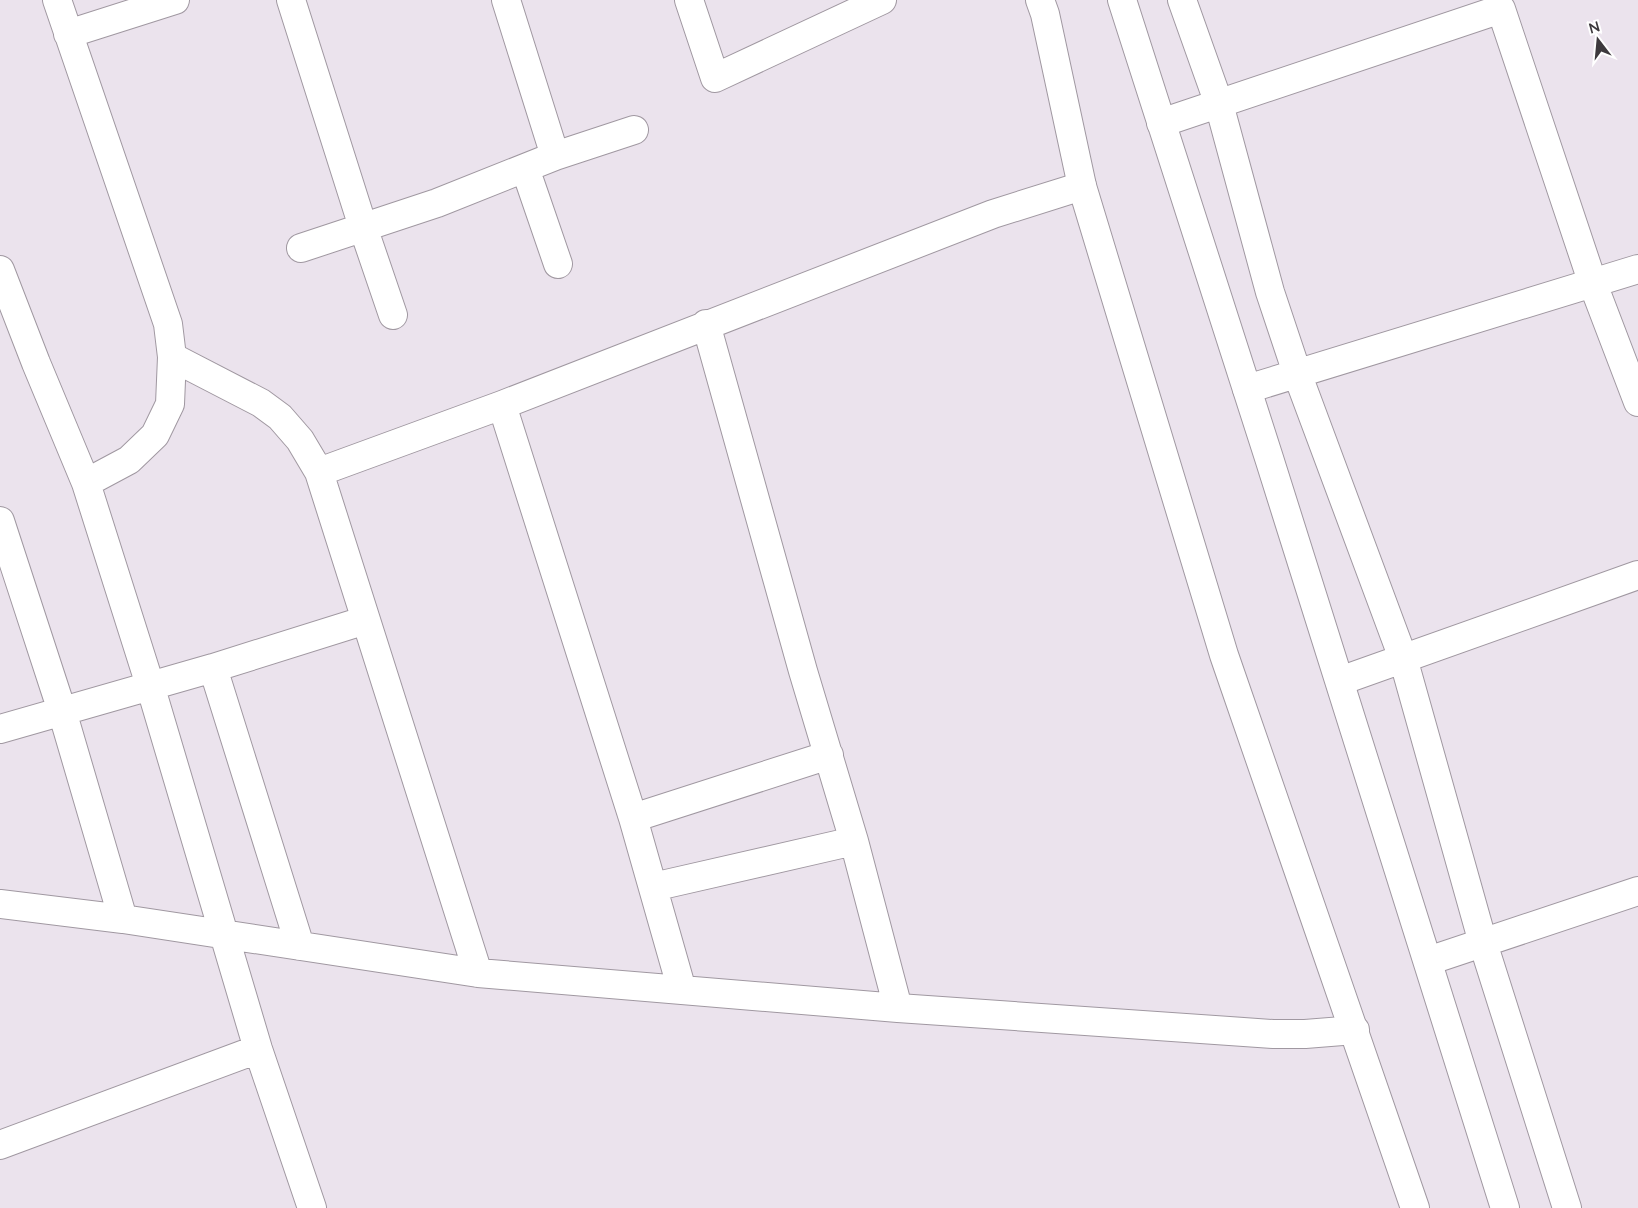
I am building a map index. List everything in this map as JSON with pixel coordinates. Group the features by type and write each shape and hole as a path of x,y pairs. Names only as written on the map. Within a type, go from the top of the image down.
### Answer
{"main road":[{"path":"57,0 168,324 172,357 170,404 155,434 129,460 86,483"},
{"path":"68,34 175,0"},
{"path":"291,0 393,315"},
{"path":"506,0 555,156"},
{"path":"689,0 715,78 882,0"},
{"path":"1040,0 1045,14 1082,186 1224,655 1415,1208"},
{"path":"1122,0 1506,1208"},
{"path":"1182,0 1219,104 1270,292 1297,373 1403,658 1483,943 1568,1208"},
{"path":"1161,123 1499,4 1594,284 1638,402"},
{"path":"301,248 437,203 555,156 634,130"},
{"path":"524,168 558,264"},
{"path":"319,472 502,405 706,324 993,214 1082,186"},
{"path":"1247,389 1638,269"},
{"path":"0,270 86,483 150,685 258,1049 312,1208"},
{"path":"706,324 803,671 854,841 898,1008"},
{"path":"172,357 261,403 280,417 300,440 319,472 478,972"},
{"path":"502,405 633,818 682,990"},
{"path":"0,521 62,710 123,919"},
{"path":"1340,681 1638,575"},
{"path":"0,730 62,710 213,668 366,620"},
{"path":"213,668 300,946"},
{"path":"633,818 829,755"},
{"path":"653,887 854,841"},
{"path":"1428,961 1638,890"},
{"path":"0,904 123,919 478,972 898,1008 1273,1034 1305,1034 1355,1030"},
{"path":"0,1145 258,1049"}]}
